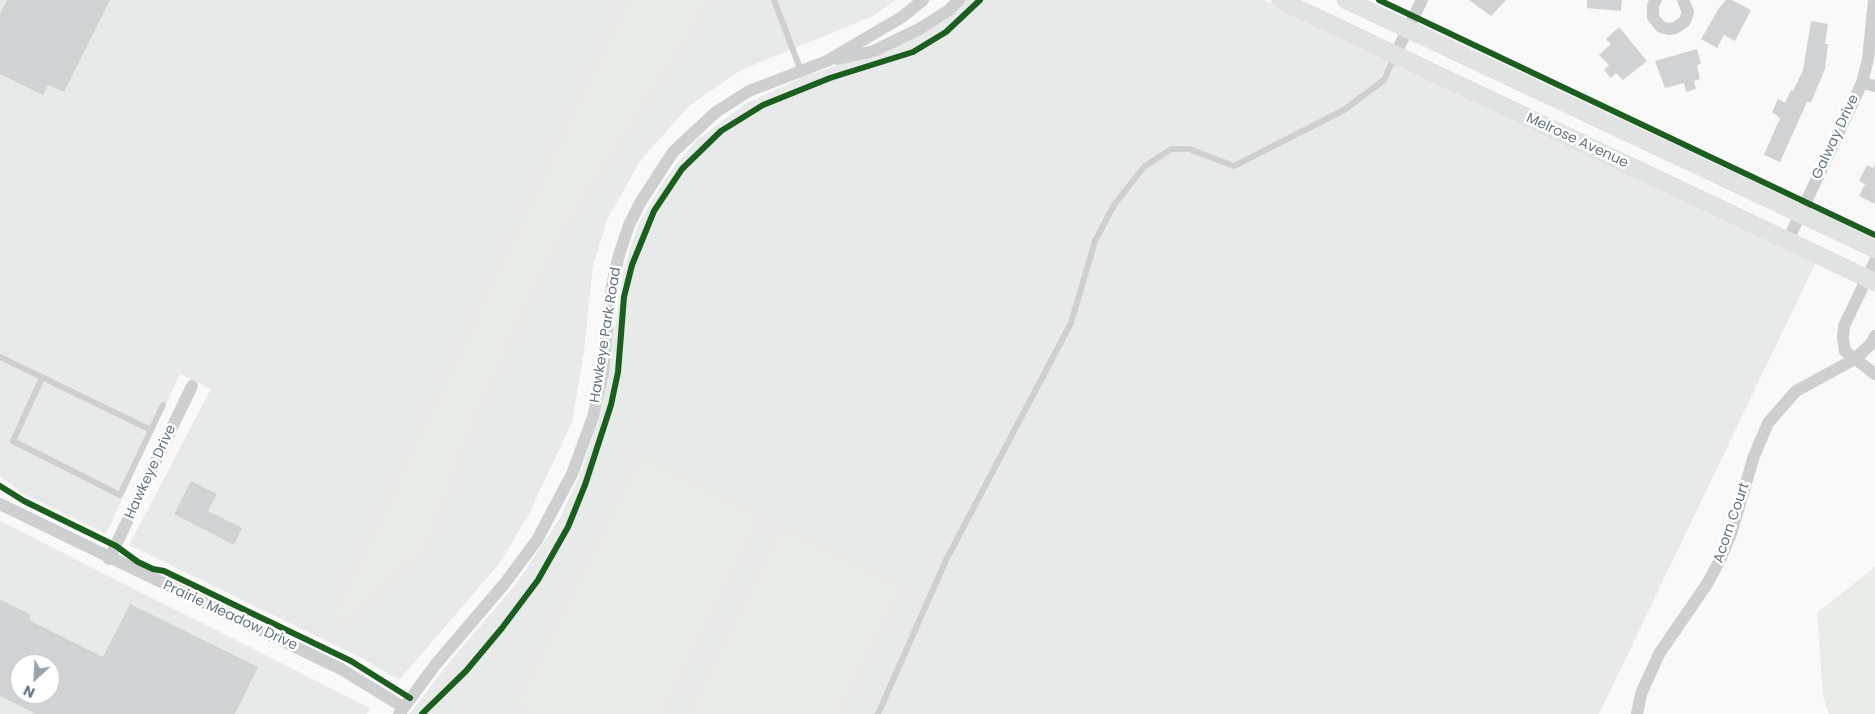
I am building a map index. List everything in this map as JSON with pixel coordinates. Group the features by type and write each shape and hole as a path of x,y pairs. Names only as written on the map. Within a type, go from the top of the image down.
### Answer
{"main road":[{"name":"Melrose Avenue","path":"1280,0 1871,280"},
{"name":"Melrose Avenue","path":"1346,0 1875,249"}],"street":[{"name":"Hawkeye Park Road","path":"828,61 902,17 924,0"},
{"name":"Hawkeye Park Road","path":"401,711 436,664 505,583 537,540 572,474 593,417 603,373 612,285 619,255 629,224 655,177 673,152 716,112 749,91 828,61 874,51 921,28 949,10 959,0"},
{"path":"1395,55 1422,0"},
{"path":"1656,0 1652,11 1653,17 1660,27 1669,29 1675,28 1685,21 1688,12 1683,0"},
{"name":"Galway Drive","path":"1788,240 1862,83 1868,59 1874,0"},
{"path":"1862,83 1875,86"},
{"path":"1875,261 1871,280 1844,326 1842,338 1844,351 1875,374"},
{"name":"Acorn Court","path":"1636,714 1640,694 1659,654 1707,584 1720,560 1731,534 1754,456 1768,423 1796,390 1855,359 1871,344 1875,336"},
{"name":"Hawkeye Drive","path":"109,559 192,386"},
{"name":"Prairie Meadow Drive","path":"0,504 109,559 332,665 401,711"}],"lane":[{"path":"774,0 800,71"},
{"path":"878,714 946,560 1071,323 1095,241 1114,205 1144,167 1171,150 1188,149 1234,166 1344,110 1384,80 1395,55"},
{"path":"0,357 151,430"},
{"path":"42,378 13,441 120,495 164,405"}],"shaded area":[{"path":"0,0 896,0 873,16 739,71 689,106 640,161 607,220 593,266 584,351 572,422 529,514 499,564 399,680 359,657 129,545 211,389 180,374 106,534 23,494 0,476"},
{"path":"626,0 707,0 697,25 560,239 484,401 427,548 341,629 335,610"},
{"path":"964,0 1264,0 1816,262 1599,714 409,714 452,659 517,583 560,518 582,470 603,406 624,270 631,246 639,223 664,181 679,161 697,140 745,104 803,77 899,44"},
{"path":"639,455 762,516 665,714 534,714 516,705"},
{"path":"0,521 370,708 367,714 0,714"},
{"path":"781,526 904,587 841,714 688,714"},
{"path":"1875,567 1875,714 1829,714 1823,696 1817,613"}],"building":[{"path":"7,0 110,0 64,92 48,85 43,95 0,74 0,14"},
{"path":"1469,0 1506,0 1491,16"},
{"path":"1587,0 1622,0 1621,11 1587,8"},
{"path":"1726,0 1732,0 1751,10 1735,41 1724,35 1717,48 1701,39 1719,8"},
{"path":"1811,21 1828,24 1825,44 1828,44 1825,69 1811,102 1807,102 1780,162 1764,155 1780,118 1772,112 1778,99 1785,103 1803,70"},
{"path":"1619,27 1647,61 1623,80 1616,73 1611,78 1604,70 1609,65 1599,55 1611,44 1606,39"},
{"path":"1697,49 1701,64 1697,65 1700,79 1694,81 1696,89 1686,92 1684,83 1665,88 1655,61"},
{"path":"1875,163 1875,204 1859,196 1865,184 1859,181 1867,165 1873,168"},
{"path":"191,481 217,494 208,511 242,528 234,545 174,514"},
{"path":"0,599 31,615 29,620 103,657 130,604 258,667 235,714 36,714 16,704 60,704 60,654 10,654 10,701 0,696"}],"cycle path":[{"path":"422,714 466,671 502,628 538,580 568,527 585,485 611,405 618,372 624,297 632,265 654,211 682,169 721,131 763,105 830,78 913,52 946,32 980,0"},
{"path":"1379,0 1875,235"},
{"path":"0,486 24,501 116,546 138,562 153,569 164,571 351,661 410,698"}]}
